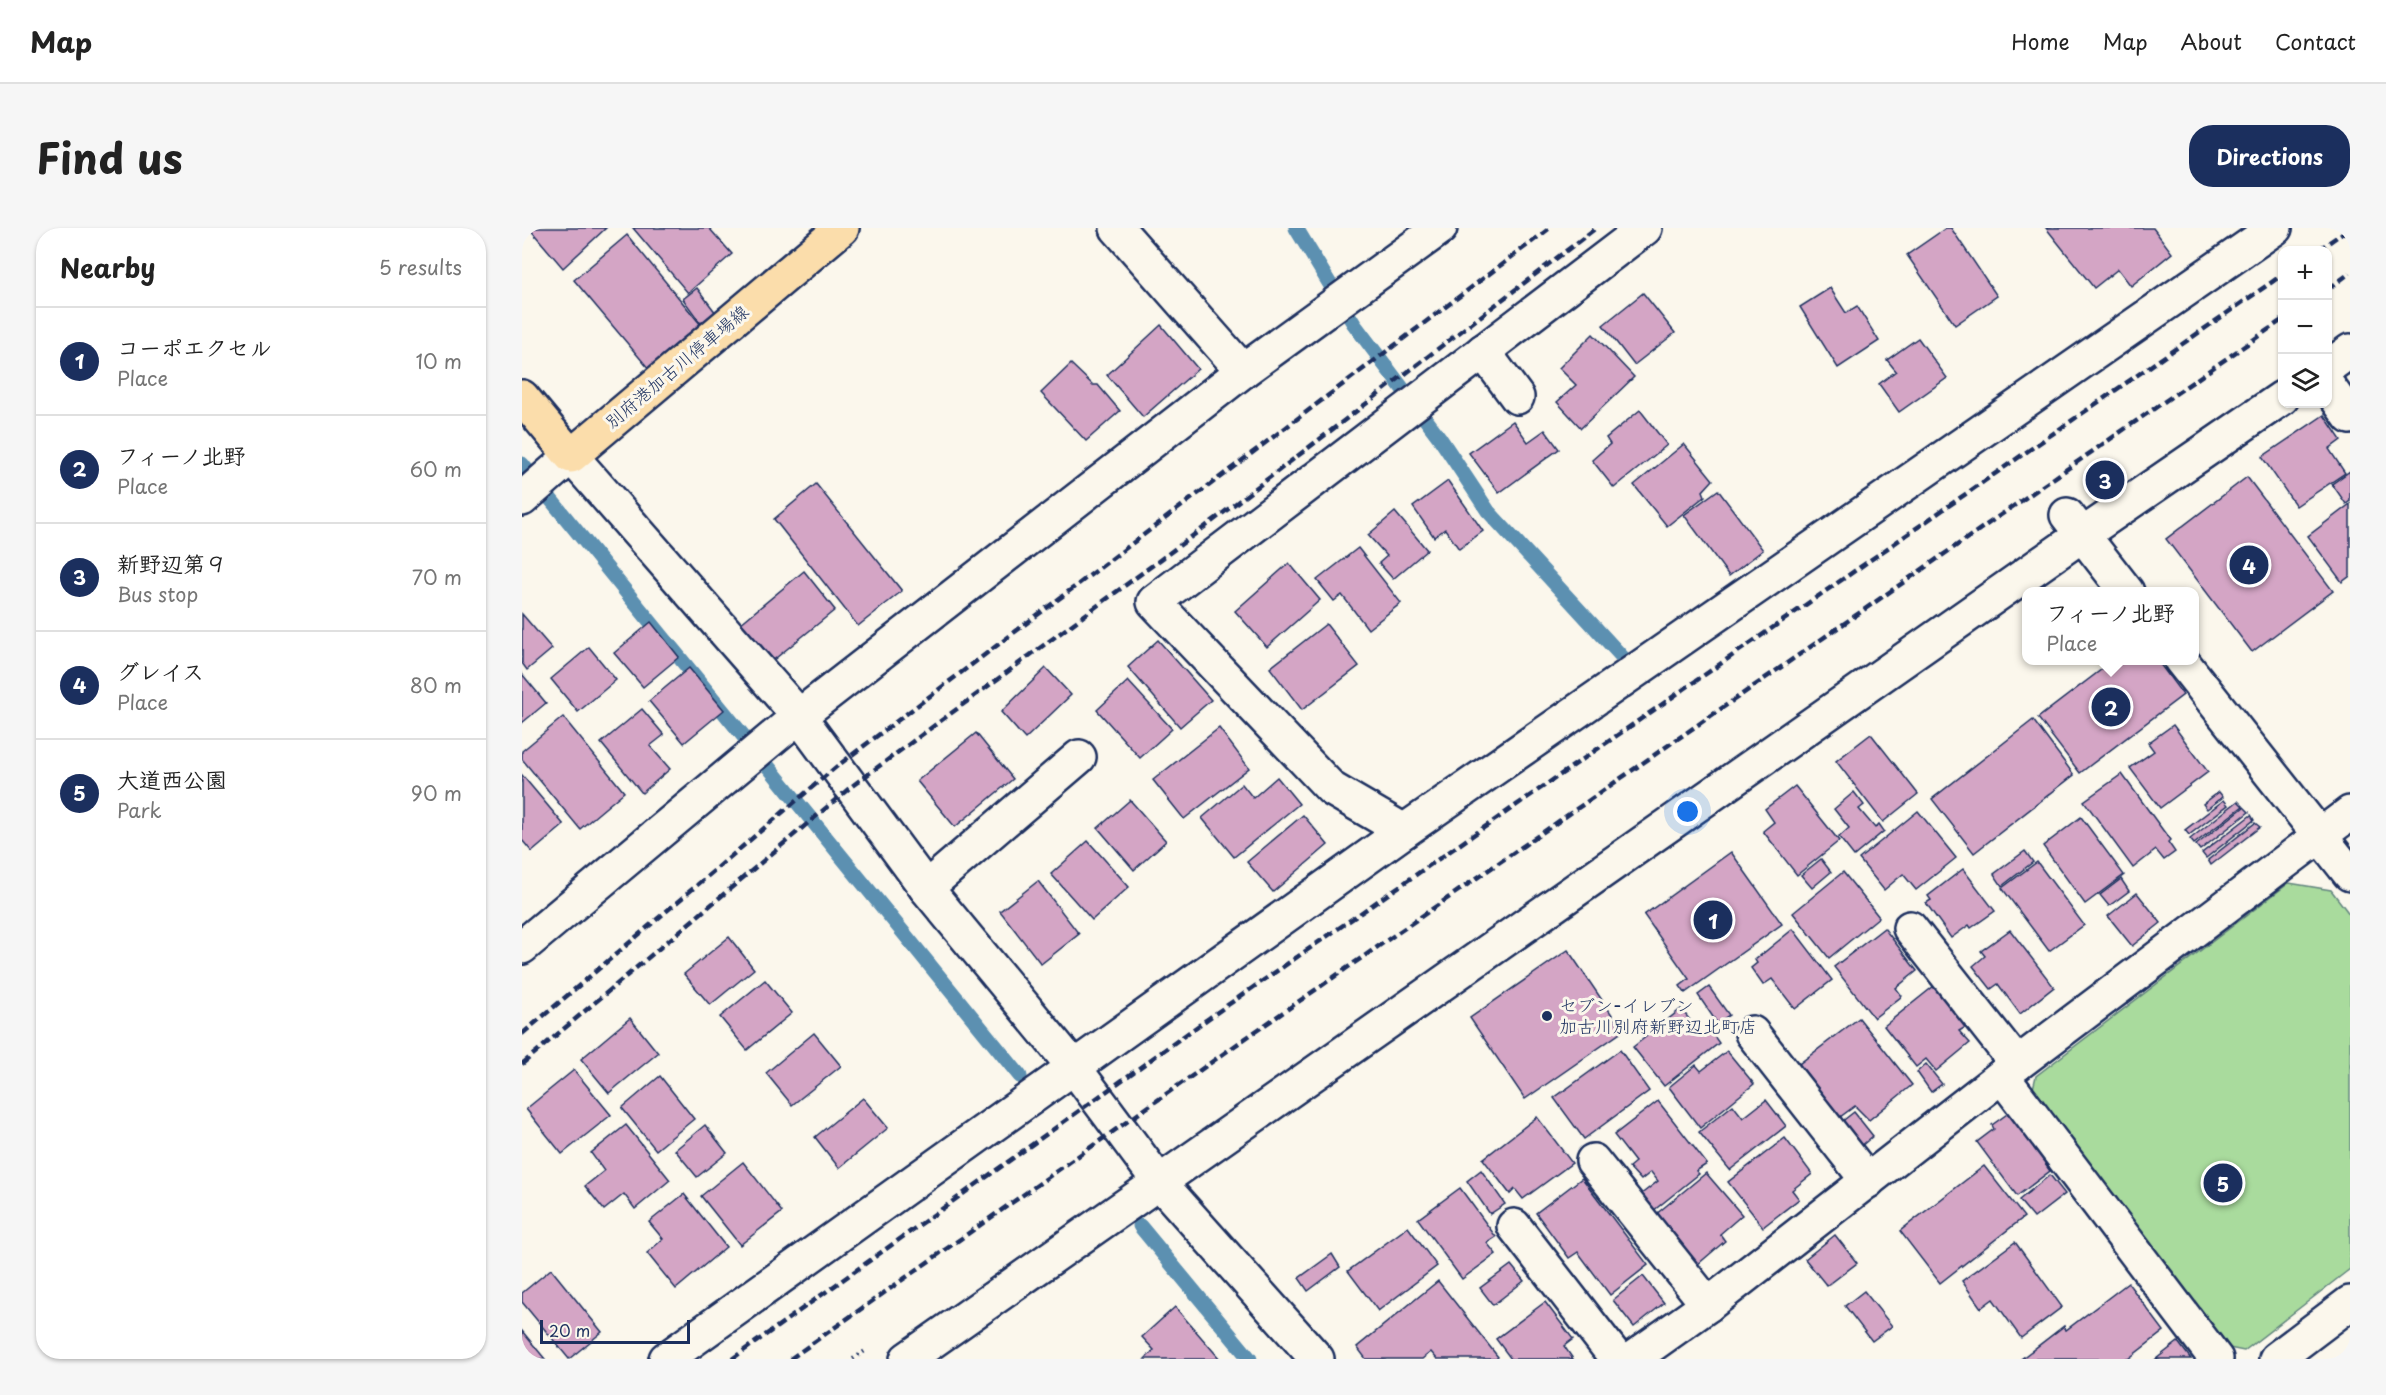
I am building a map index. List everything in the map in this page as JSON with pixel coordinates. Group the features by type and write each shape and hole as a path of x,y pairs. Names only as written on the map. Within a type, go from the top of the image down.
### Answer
{"main road":[{"name":"別府港加古川停車場線","path":"567,459 842,228"},
{"path":"522,397 567,459"}],"street":[{"path":"1117,228 1243,371"},
{"path":"522,946 799,716 1243,371 1440,228"},
{"path":"1404,831 1332,789 1154,602 1645,228"},
{"path":"666,1359 1404,831 2275,228"},
{"path":"1483,351 1517,397"},
{"path":"2332,364 2350,351"},
{"path":"2332,392 2350,417"},
{"path":"907,1359 1160,1183 2074,525 2278,401"},
{"path":"522,499 567,459 799,716 926,888 1073,1066 1160,1183 1317,1359"},
{"path":"2074,525 2124,587"},
{"path":"2185,665 2350,874"},
{"path":"926,888 1079,757"},
{"path":"1632,1359 1708,1305 2010,1070 2350,813"},
{"path":"1910,928 2216,1359"},
{"path":"1752,1033 1868,1181"},
{"path":"1593,1161 1708,1305"},
{"path":"1514,1226 1617,1359"},
{"path":"2276,1359 2350,1303"}],"green space":[{"path":"2289,883 2331,890 2350,915 2350,1269 2244,1351 2219,1346 2031,1097 2036,1076"}],"building":[{"path":"529,228 606,228 563,268"},
{"path":"633,228 709,228 732,254 688,293"},
{"path":"1946,228 1951,228 1997,296 1955,325 1907,255"},
{"path":"2046,228 2153,228 2172,253 2131,286 2118,269 2094,288"},
{"path":"627,235 701,325 649,369 574,280"},
{"path":"697,288 716,313 702,325 683,299"},
{"path":"1830,288 1846,313 1857,306 1879,341 1838,368 1800,307"},
{"path":"1643,293 1675,333 1634,365 1603,325"},
{"path":"1161,325 1198,369 1143,417 1107,375"},
{"path":"1593,334 1634,377 1581,428 1557,402 1576,385 1559,368"},
{"path":"1918,338 1947,378 1899,412 1879,384 1896,371 1887,360"},
{"path":"1071,364 1093,385 1098,385 1120,411 1086,441 1041,393"},
{"path":"1640,410 1667,445 1614,488 1592,460 1610,444 1606,438"},
{"path":"2324,415 2341,440 2329,449 2345,473 2296,506 2262,457"},
{"path":"1513,421 1528,442 1545,430 1559,449 1499,493 1469,453"},
{"path":"1684,444 1713,480 1703,491 1705,496 1667,526 1634,485"},
{"path":"2350,471 2350,501 2346,504 2332,484"},
{"path":"2247,477 2333,591 2252,652 2166,539"},
{"path":"1448,481 1483,531 1459,549 1445,529 1434,537 1413,507"},
{"path":"816,484 902,591 858,626 774,519"},
{"path":"1718,490 1763,550 1729,576 1684,515"},
{"path":"2350,504 2350,576 2342,582 2308,536"},
{"path":"1395,512 1427,550 1393,579 1379,563 1387,556 1368,535"},
{"path":"1358,548 1401,603 1368,629 1342,595 1334,601 1317,580"},
{"path":"1289,563 1320,600 1267,647 1235,611"},
{"path":"804,571 835,610 771,662 740,624"},
{"path":"522,614 552,649 527,670 522,663"},
{"path":"651,622 679,657 643,687 614,653"},
{"path":"1326,624 1359,666 1302,710 1270,668"},
{"path":"1158,640 1211,700 1180,727 1128,667"},
{"path":"589,647 616,680 578,712 551,679"},
{"path":"2107,665 2161,665 2183,695 2080,773 2038,718"},
{"path":"689,668 724,710 684,743 649,701"},
{"path":"1046,668 1071,695 1025,739 1001,712"},
{"path":"522,674 546,703 522,723"},
{"path":"1128,681 1172,729 1140,758 1097,710"},
{"path":"642,709 664,735 650,746 670,769 642,793 601,743"},
{"path":"563,717 624,792 580,829 522,759 522,751"},
{"path":"2033,720 2074,775 1974,853 1932,799"},
{"path":"2173,725 2208,772 2160,808 2130,768 2154,751 2148,743"},
{"path":"1219,728 1249,768 1184,819 1153,780"},
{"path":"976,733 1013,779 955,827 917,781"},
{"path":"1871,734 1918,794 1883,822 1836,761"},
{"path":"2122,774 2170,840 2168,842 2175,852 2164,860 2156,850 2133,868 2084,801"},
{"path":"522,775 564,825 532,852 522,840"},
{"path":"1277,777 1299,804 1234,857 1202,818 1242,784 1253,798"},
{"path":"1795,786 1839,841 1797,875 1763,831 1774,822 1765,809"},
{"path":"1854,792 1864,805 1859,809 1875,828 1879,824 1884,831 1854,856 1839,837 1849,828 1834,809"},
{"path":"2219,792 2223,797 2207,809 2203,804"},
{"path":"1130,800 1166,841 1134,870 1098,828"},
{"path":"2224,800 2228,805 2189,835 2185,830"},
{"path":"2238,801 2243,806 2194,844 2190,839"},
{"path":"2244,807 2249,812 2200,850 2196,845"},
{"path":"1918,811 1956,858 1916,890 1903,874 1884,890 1859,859"},
{"path":"1303,815 1328,845 1273,892 1247,862"},
{"path":"2251,815 2254,820 2206,858 2202,853"},
{"path":"2081,817 2124,875 2085,904 2043,846"},
{"path":"2255,823 2260,827 2211,865 2208,860"},
{"path":"1088,841 1129,887 1092,920 1051,874"},
{"path":"2025,851 2033,862 2002,886 1994,874"},
{"path":"1731,852 1782,924 1685,993 1680,986 1689,979 1644,915"},
{"path":"1821,859 1831,872 1812,888 1801,875"},
{"path":"2037,862 2084,925 2049,951 2002,888"},
{"path":"1963,869 1995,911 1971,928 1969,925 1951,938 1926,903 1931,900 1928,896"},
{"path":"1843,872 1879,917 1829,958 1793,913"},
{"path":"2121,879 2129,891 2109,906 2100,895"},
{"path":"1038,881 1079,934 1041,964 1000,911"},
{"path":"2137,893 2161,923 2132,946 2108,916"},
{"path":"1884,928 1917,971 1896,988 1902,996 1874,1018 1834,967"},
{"path":"1793,929 1832,980 1795,1009 1772,979 1763,985 1751,968 1757,963 1755,960"},
{"path":"2010,930 2054,987 2020,1014 1998,984 1991,989 1973,966 1985,956 1981,951"},
{"path":"729,937 754,969 710,1005 684,974"},
{"path":"1568,950 1623,1031 1525,1099 1470,1018"},
{"path":"765,980 792,1013 747,1050 720,1017"},
{"path":"1934,986 1966,1027 1959,1031 1970,1043 1936,1071 1926,1059 1916,1067 1884,1026"},
{"path":"1709,987 1729,1015 1717,1023 1698,995"},
{"path":"1681,1009 1702,1035 1709,1029 1719,1043 1664,1086 1633,1047"},
{"path":"630,1018 658,1053 609,1093 581,1059"},
{"path":"1859,1018 1912,1085 1869,1120 1855,1106 1840,1117 1799,1064"},
{"path":"814,1033 841,1066 792,1105 766,1073"},
{"path":"1620,1050 1649,1091 1584,1139 1554,1098"},
{"path":"1727,1051 1754,1084 1700,1128 1669,1087 1696,1065 1701,1071"},
{"path":"1926,1064 1942,1084 1931,1092 1917,1072"},
{"path":"574,1070 611,1115 562,1154 526,1109"},
{"path":"660,1076 694,1119 656,1150 622,1108"},
{"path":"863,1098 888,1128 839,1168 815,1137"},
{"path":"1766,1100 1786,1126 1730,1170 1699,1132 1733,1105 1743,1118"},
{"path":"1658,1101 1707,1164 1696,1171 1699,1174 1653,1211 1640,1195 1658,1181 1651,1172 1641,1180 1629,1167 1635,1162 1614,1135"},
{"path":"1854,1112 1873,1136 1860,1147 1840,1123"},
{"path":"2010,1112 2047,1162 2045,1164 2050,1171 2017,1196 1977,1142 1994,1129 1992,1125"},
{"path":"1537,1117 1572,1163 1523,1199 1515,1189 1510,1194 1483,1159"},
{"path":"626,1125 670,1180 635,1209 624,1194 604,1210 585,1186 604,1171 591,1153"},
{"path":"705,1125 727,1153 697,1177 675,1150"},
{"path":"1785,1138 1812,1174 1792,1190 1799,1199 1763,1227 1728,1182"},
{"path":"743,1162 782,1212 740,1245 701,1196"},
{"path":"1984,1166 2024,1217 1940,1283 1900,1231"},
{"path":"1481,1170 1505,1204 1490,1214 1467,1181"},
{"path":"1706,1173 1742,1215 1720,1234 1725,1241 1697,1265 1655,1215"},
{"path":"2050,1175 2065,1194 2034,1218 2019,1200"},
{"path":"1582,1178 1648,1265 1610,1295 1578,1252 1569,1258 1536,1213"},
{"path":"1460,1188 1496,1237 1487,1243 1496,1254 1462,1279 1418,1219"},
{"path":"684,1194 726,1247 676,1289 647,1253 663,1239 649,1222"},
{"path":"1408,1227 1437,1266 1378,1311 1348,1271"},
{"path":"1835,1235 1857,1263 1827,1286 1805,1259"},
{"path":"2015,1242 2062,1307 2021,1338 1993,1299 1981,1308 1962,1281"},
{"path":"1332,1254 1340,1267 1308,1291 1299,1278"},
{"path":"1511,1265 1524,1281 1493,1305 1480,1288"},
{"path":"551,1269 602,1332 569,1359 522,1302 522,1293"},
{"path":"1643,1276 1664,1303 1634,1327 1613,1300"},
{"path":"1438,1281 1498,1357 1496,1359 1437,1359 1431,1352 1422,1359 1366,1359 1357,1347"},
{"path":"2128,1283 2164,1331 2128,1359 2021,1359 2064,1326 2066,1330"},
{"path":"1864,1291 1892,1326 1872,1341 1845,1306"},
{"path":"1545,1302 1573,1339 1564,1346 1573,1359 1511,1359 1496,1339"},
{"path":"1175,1307 1220,1359 1145,1359 1154,1350 1142,1337"},
{"path":"522,1331 545,1359 522,1359"},
{"path":"2178,1342 2191,1359 2156,1359"}],"waterway":[{"path":"1296,228 1354,324 1439,437 1488,511 1625,660"},
{"path":"522,464 1020,1076"},
{"path":"1140,1226 1250,1359"}],"railway":[{"path":"522,1034 836,767 1550,228"},
{"path":"522,1064 852,786 1206,526 1596,228"},
{"path":"2324,246 2350,228"},
{"path":"2332,286 2350,273"},
{"path":"732,1359 1209,1018 2278,278"},
{"path":"790,1359 1233,1047 2278,323"}],"place":[{"name":"新野辺第９","path":"2105,480"},
{"name":"グレイス","path":"2249,565"},
{"name":"フィーノ北野","path":"2111,707"},
{"name":"コーポエクセル","path":"1713,920"},
{"name":"セブン-イレブン 加古川別府新野辺北町店","path":"1547,1016"},
{"name":"大道西公園","path":"2223,1183"}]}
